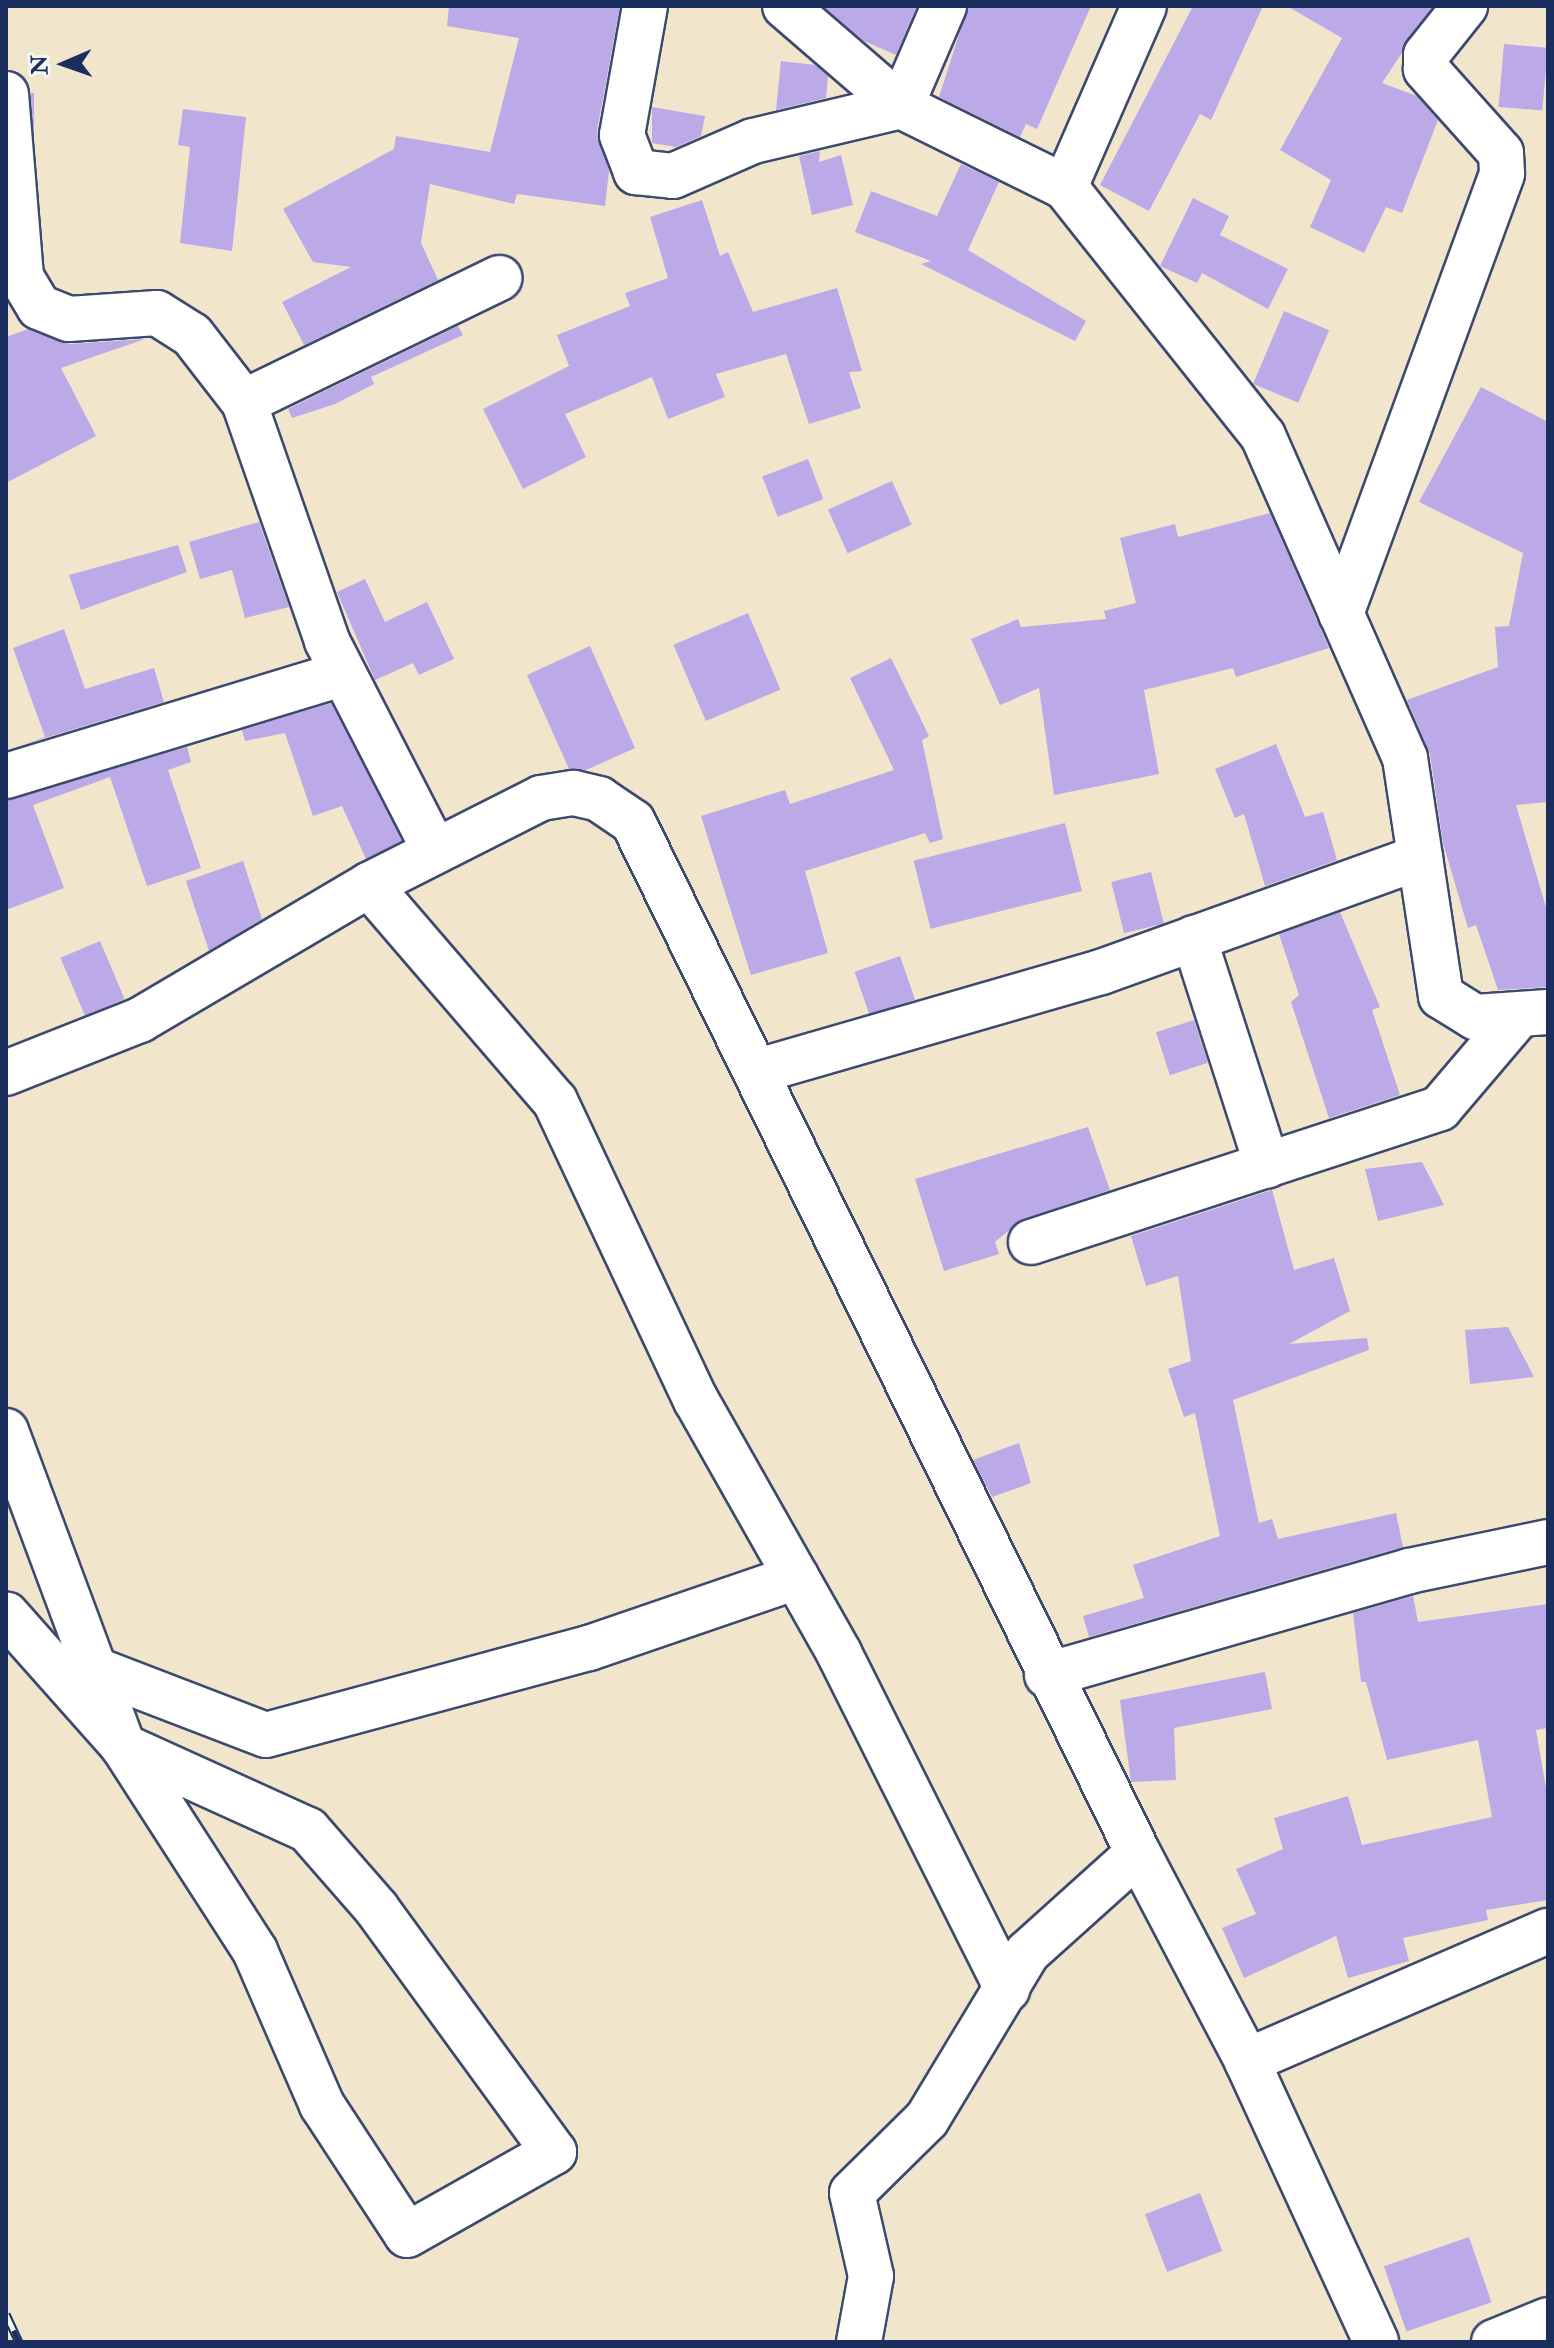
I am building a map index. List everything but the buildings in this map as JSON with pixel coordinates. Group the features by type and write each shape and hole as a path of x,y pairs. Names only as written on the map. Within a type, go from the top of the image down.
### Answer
{"street":[{"path":"645,6 622,135 636,172 673,176 753,141 901,106"},
{"path":"785,6 901,106 1065,187 1263,436 1405,758 1441,996 1475,1017 1534,1013"},
{"path":"901,106 944,6"},
{"path":"1065,187 1144,6"},
{"path":"1341,614 1502,173 1501,153 1426,69 1426,55 1465,6"},
{"path":"6,94 21,277 39,307 69,319 157,313 192,335 244,402 342,674 435,851"},
{"path":"244,402 499,278"},
{"path":"6,776 342,674"},
{"path":"6,1073 140,1020 369,885 541,798 574,793 633,822 758,1071 1047,1675 1247,2061 1376,2342"},
{"path":"758,1071 1194,938 1420,857"},
{"path":"369,885 555,1101 696,1400 796,1577 1007,1989"},
{"path":"1194,938 1267,1166"},
{"path":"1031,1242 1440,1108 1534,1013"},
{"path":"6,1431 123,1746 308,1830 377,1909 554,2152 407,2235 322,2105 255,1951 123,1746 6,1614"},
{"path":"1047,1675 1409,1571 1548,1542"},
{"path":"94,1669 266,1735 589,1648 796,1577"},
{"path":"859,2342 871,2276 852,2193 927,2119 1027,1953 1138,1853"},
{"path":"1247,2061 1548,1931"},
{"path":"1494,2342 1548,2320"}],"railway":[{"path":"6,2314 19,2342"}]}
